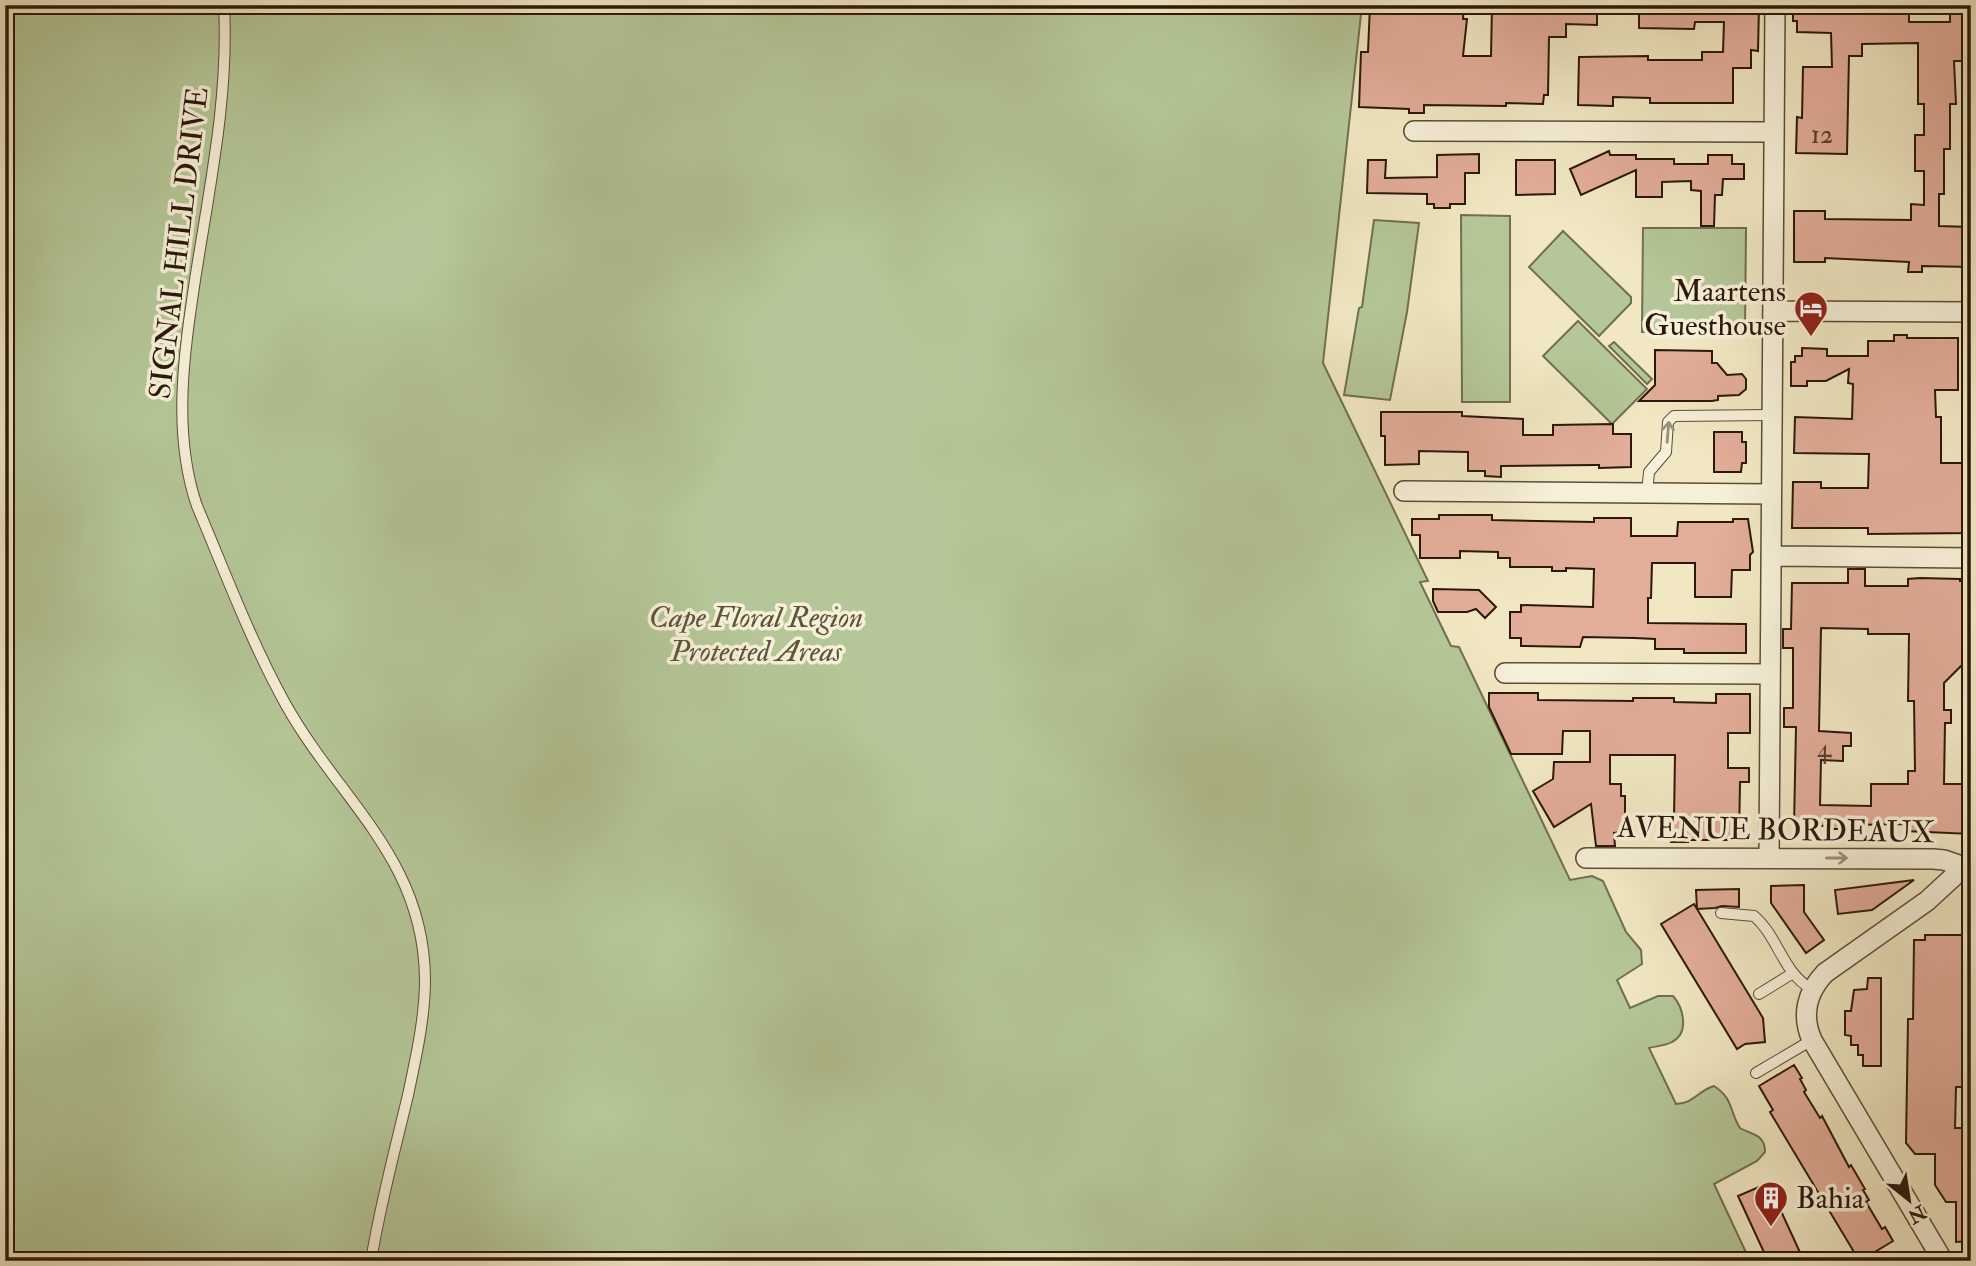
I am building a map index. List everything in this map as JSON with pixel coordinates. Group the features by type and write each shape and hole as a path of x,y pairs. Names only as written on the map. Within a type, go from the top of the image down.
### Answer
{"street":[{"path":"1769,858 1774,5"},
{"path":"1414,131 1773,132"},
{"path":"1773,311 1971,312"},
{"path":"1404,491 1772,494"},
{"path":"1771,556 1971,558"},
{"path":"1505,673 1770,674"},
{"name":"AVENUE BORDEAUX","path":"1586,858 1944,859 1967,866"},
{"path":"1943,1261 1812,1040 1806,1016 1812,989 1818,980 1835,965 1927,901 1967,866"}],"lane":[{"name":"SIGNAL HILL DRIVE","path":"224,5 220,116 184,360 186,458 197,506 273,681 305,736 390,853 406,884 421,935 425,979 420,1031 371,1261"},
{"path":"1647,493 1648,475 1665,455 1668,422 1674,416 1772,415"},
{"path":"1721,913 1754,916 1793,973 1812,989"},
{"path":"1759,994 1793,973"},
{"path":"1756,1073 1812,1040"}],"green space":[{"name":"Cape Floral Region Protected Areas","path":"5,5 1362,5 1323,363 1428,581 1420,582 1451,646 1459,647 1570,880 1592,876 1603,881 1626,932 1641,950 1642,964 1617,980 1630,1008 1658,996 1673,996 1680,1007 1683,1026 1678,1038 1649,1048 1676,1104 1687,1102 1714,1086 1725,1096 1740,1128 1763,1142 1765,1152 1757,1161 1714,1184 1750,1261 5,1261"},
{"path":"1461,215 1510,216 1510,402 1462,402"},
{"path":"1374,220 1419,223 1407,312 1390,400 1344,395 1359,308 1362,307"},
{"path":"1643,228 1746,228 1745,332 1642,332"},
{"path":"1563,231 1631,297 1631,303 1599,336 1529,267"},
{"path":"1578,321 1647,389 1612,424 1543,356"},
{"path":"1614,342 1652,379 1647,384 1609,346"}],"building":[{"path":"1370,5 1464,5 1463,19 1467,19 1463,56 1491,56 1492,5 1597,5 1597,25 1566,24 1566,37 1549,37 1548,95 1544,95 1543,104 1424,105 1424,113 1409,113 1409,109 1359,107 1361,52 1368,52"},
{"path":"1639,5 1759,5 1758,51 1751,50 1751,68 1733,68 1733,103 1650,103 1650,98 1613,97 1613,106 1578,105 1579,57 1648,56 1648,60 1702,60 1702,52 1723,52 1724,22 1695,22 1694,29 1639,28"},
{"path":"1793,5 1862,5 1862,10 1909,9 1909,22 1950,22 1950,5 1971,5 1971,61 1954,61 1956,104 1950,104 1950,149 1944,149 1944,194 1939,194 1939,226 1971,227 1971,267 1922,266 1922,272 1908,272 1909,262 1825,258 1825,262 1794,262 1794,211 1825,211 1825,219 1911,220 1911,204 1924,205 1924,171 1915,171 1915,135 1924,135 1924,104 1918,104 1918,43 1862,44 1862,56 1849,56 1847,154 1796,153 1797,117 1802,118 1803,67 1832,67 1831,33 1797,32 1797,21 1793,21"},
{"path":"1609,151 1610,155 1636,155 1636,159 1674,159 1674,164 1708,164 1708,155 1732,155 1732,164 1744,164 1744,179 1723,179 1722,195 1715,195 1714,226 1701,226 1701,191 1691,190 1691,181 1662,182 1662,197 1636,197 1636,170 1581,195 1570,169"},
{"path":"1479,154 1479,173 1465,173 1465,204 1434,208 1434,204 1427,204 1427,194 1367,193 1368,160 1386,160 1385,178 1437,177 1437,155"},
{"path":"1516,160 1555,160 1555,194 1516,195"},
{"path":"1894,335 1907,335 1907,338 1958,338 1958,390 1935,390 1936,417 1941,417 1941,463 1971,463 1971,533 1868,534 1868,528 1792,528 1793,482 1821,482 1821,488 1868,488 1869,454 1794,453 1795,417 1852,419 1853,384 1848,383 1849,369 1826,381 1807,381 1807,386 1791,386 1791,362 1795,362 1795,356 1802,356 1802,348 1827,349 1827,356 1868,356 1868,341 1894,341"},
{"path":"1655,350 1712,351 1712,363 1717,363 1727,375 1742,374 1746,379 1746,389 1739,395 1718,396 1718,400 1712,401 1639,401 1655,385"},
{"path":"1381,412 1462,412 1462,416 1523,419 1523,435 1553,435 1553,425 1613,424 1613,434 1631,434 1631,467 1501,466 1501,477 1485,476 1485,471 1468,471 1468,452 1419,451 1419,464 1385,465 1385,436 1381,436"},
{"path":"1714,432 1742,432 1742,442 1746,442 1746,463 1742,463 1741,472 1714,472"},
{"path":"1439,515 1492,515 1492,520 1594,522 1594,518 1631,518 1631,536 1677,536 1678,522 1733,522 1733,519 1748,519 1753,552 1750,555 1750,570 1732,570 1731,597 1695,597 1695,563 1652,563 1651,598 1648,598 1648,623 1746,624 1746,653 1684,653 1684,649 1655,649 1655,639 1634,638 1583,637 1580,647 1521,646 1521,638 1510,638 1510,612 1521,612 1521,605 1593,607 1594,569 1566,568 1566,571 1552,571 1552,567 1510,567 1510,558 1498,558 1498,552 1460,551 1460,558 1420,558 1420,535 1412,535 1412,519 1439,519"},
{"path":"1848,569 1865,569 1865,586 1908,586 1908,579 1920,578 1971,581 1971,615 1963,615 1964,663 1944,683 1944,710 1951,710 1951,723 1945,723 1944,784 1971,784 1971,834 1905,831 1905,824 1852,825 1852,829 1794,825 1796,727 1784,727 1784,708 1793,708 1793,648 1783,648 1783,629 1791,629 1792,583 1848,583","holes":["1821,628 1868,629 1868,634 1909,634 1908,701 1914,701 1915,771 1908,771 1908,784 1871,784 1871,806 1820,805 1821,760 1843,761 1843,746 1851,746 1851,733 1819,731"]},
{"path":"1433,589 1479,590 1496,607 1485,618 1476,609 1467,612 1438,612 1433,601"},
{"path":"1489,693 1538,693 1538,700 1633,701 1633,698 1674,698 1674,702 1716,703 1716,694 1750,694 1750,733 1728,733 1728,768 1749,768 1749,782 1740,782 1739,840 1671,842 1675,755 1610,755 1610,784 1621,784 1621,796 1625,796 1625,832 1614,833 1615,846 1596,846 1591,804 1554,827 1533,791 1553,779 1554,762 1590,762 1590,731 1563,731 1562,754 1511,754 1489,707"},
{"path":"1914,880 1872,910 1838,914 1835,890"},
{"path":"1804,885 1804,912 1824,940 1806,953 1771,903 1771,886"},
{"path":"1739,889 1739,907 1697,909 1696,890"},
{"path":"1694,904 1763,1018 1765,1042 1745,1044 1737,1049 1661,924"},
{"path":"1925,935 1970,935 1968,1087 1956,1087 1955,1128 1964,1128 1963,1202 1971,1202 1971,1241 1956,1242 1956,1202 1946,1202 1935,1185 1935,1154 1915,1154 1906,1143 1908,1019 1913,1019 1914,940 1925,940"},
{"path":"1868,978 1881,978 1881,1066 1863,1066 1863,1055 1858,1055 1858,1045 1851,1045 1851,1036 1845,1035 1845,1011 1851,1011 1854,990 1867,989"},
{"path":"1794,1065 1802,1078 1800,1079 1806,1090 1804,1092 1820,1118 1822,1116 1849,1167 1851,1165 1865,1189 1863,1190 1869,1200 1866,1202 1882,1229 1885,1227 1893,1241 1868,1256 1866,1252 1857,1257 1770,1112 1773,1110 1759,1086"},
{"name":"Bahia","path":"1768,1183 1804,1261 1768,1261 1738,1196"}],"place":[{"name":"Maartens Guesthouse","path":"1811,338"},
{"name":"Bahia","path":"1771,1228"}]}
